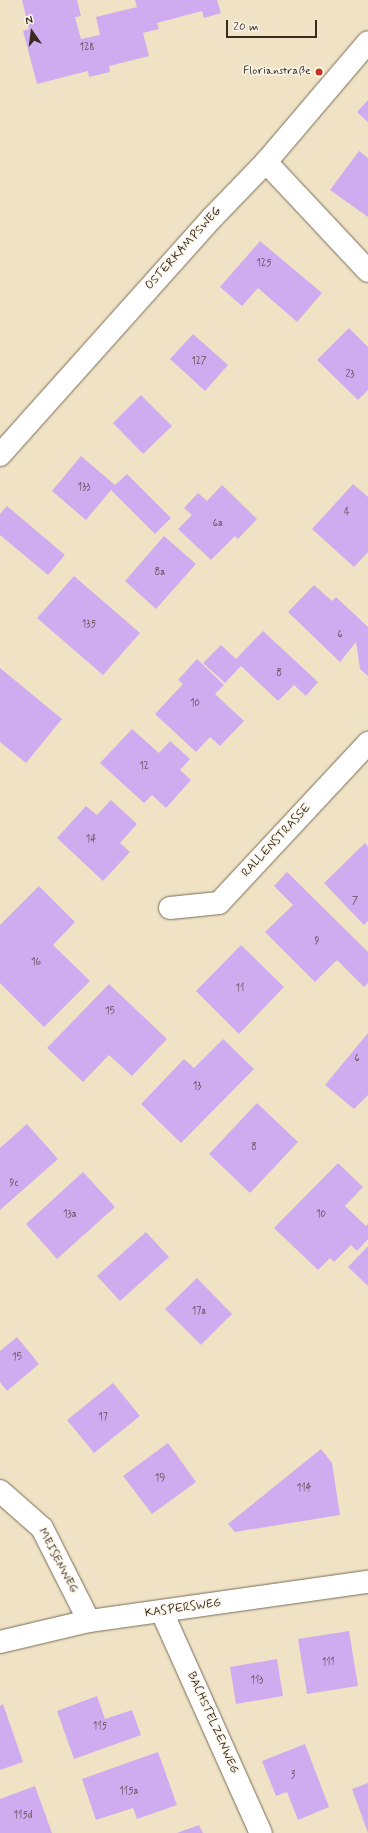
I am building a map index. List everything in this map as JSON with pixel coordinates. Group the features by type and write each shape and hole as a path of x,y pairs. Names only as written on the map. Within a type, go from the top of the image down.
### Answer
{"street":[{"name":"OSTERKAMPSWEG","path":"0,455 212,218 266,162 368,42"},
{"path":"266,162 368,271"},
{"name":"RALLENSTRASSE","path":"170,908 219,903 368,743"},
{"name":"MEISENWEG","path":"0,1491 42,1528 89,1621"},
{"name":"KASPERSWEG","path":"0,1642 89,1621 368,1582"},
{"name":"BACHSTELZENWEG","path":"162,1612 261,1833"}],"building":[{"path":"22,0 77,0 81,16 75,17 81,39 100,35 96,17 137,7 135,0 217,0 221,13 204,18 202,11 157,23 159,29 143,33 149,56 109,66 110,72 89,77 88,71 37,84 23,31 29,29"},
{"path":"368,100 368,122 357,112"},
{"path":"359,151 368,158 368,217 330,190"},
{"path":"260,241 322,293 297,322 258,288 242,306 220,287"},
{"path":"349,328 368,347 368,390 358,400 317,360"},
{"path":"193,334 228,365 205,391 170,359"},
{"path":"141,395 172,426 143,454 113,423"},
{"path":"81,456 115,485 127,474 171,518 155,534 111,490 86,520 52,491"},
{"path":"353,484 368,497 368,552 354,567 312,529"},
{"path":"222,485 257,519 238,539 235,536 211,560 178,529 192,515 184,508 198,493 207,501"},
{"path":"7,506 65,555 48,575 0,535 0,514"},
{"path":"164,536 196,564 156,609 125,581"},
{"path":"74,576 140,633 103,675 37,618"},
{"path":"314,585 332,601 336,597 368,627 368,676 360,669 356,642 340,662 288,612"},
{"path":"263,631 318,682 306,696 294,685 278,701 241,666 225,683 203,663 221,645 236,659"},
{"path":"197,659 224,685 215,694 244,721 220,746 210,737 196,752 155,714 183,684 178,680"},
{"path":"0,668 62,719 26,763 0,742"},
{"path":"132,729 159,753 170,741 190,759 180,770 191,780 166,808 152,795 144,803 100,763"},
{"path":"111,800 137,824 120,843 130,852 103,881 57,838 86,806 97,815"},
{"path":"365,843 368,847 368,921 364,925 324,883"},
{"path":"287,872 368,952 368,983 364,987 337,960 315,982 265,932 293,905 274,886"},
{"path":"39,886 75,922 53,945 90,981 44,1027 0,983 0,925"},
{"path":"241,945 284,987 239,1034 196,991"},
{"path":"109,984 167,1039 132,1076 109,1055 83,1082 47,1048"},
{"path":"368,1033 368,1095 354,1109 325,1085"},
{"path":"223,1039 254,1069 181,1143 141,1104 184,1059 194,1068"},
{"path":"257,1103 298,1142 250,1193 209,1154"},
{"path":"27,1124 58,1159 0,1210 0,1148"},
{"path":"338,1163 363,1187 345,1206 366,1226 368,1224 368,1239 357,1251 351,1245 334,1262 330,1258 318,1270 274,1228"},
{"path":"83,1172 115,1207 57,1259 26,1224"},
{"path":"146,1232 169,1257 120,1301 97,1276"},
{"path":"368,1246 368,1286 348,1267"},
{"path":"197,1278 232,1314 201,1345 165,1309"},
{"path":"17,1337 39,1364 7,1391 0,1382 0,1351"},
{"path":"113,1383 140,1416 94,1453 67,1420"},
{"path":"168,1443 196,1482 152,1514 123,1476"},
{"path":"321,1449 332,1463 340,1515 235,1532 228,1524"},
{"path":"349,1631 358,1686 307,1694 298,1639"},
{"path":"277,1659 283,1696 236,1704 230,1667"},
{"path":"97,1696 105,1719 132,1710 141,1735 74,1759 57,1711"},
{"path":"3,1704 23,1762 0,1770 0,1706"},
{"path":"305,1744 329,1807 298,1820 287,1792 276,1796 262,1761"},
{"path":"158,1752 177,1805 137,1819 133,1808 96,1820 82,1779"},
{"path":"368,1783 368,1833 352,1789"},
{"path":"35,1786 52,1833 0,1833 0,1799"},
{"path":"199,1825 203,1833 177,1833"}],"place":[{"name":"Florianstraße","path":"319,72"}]}
